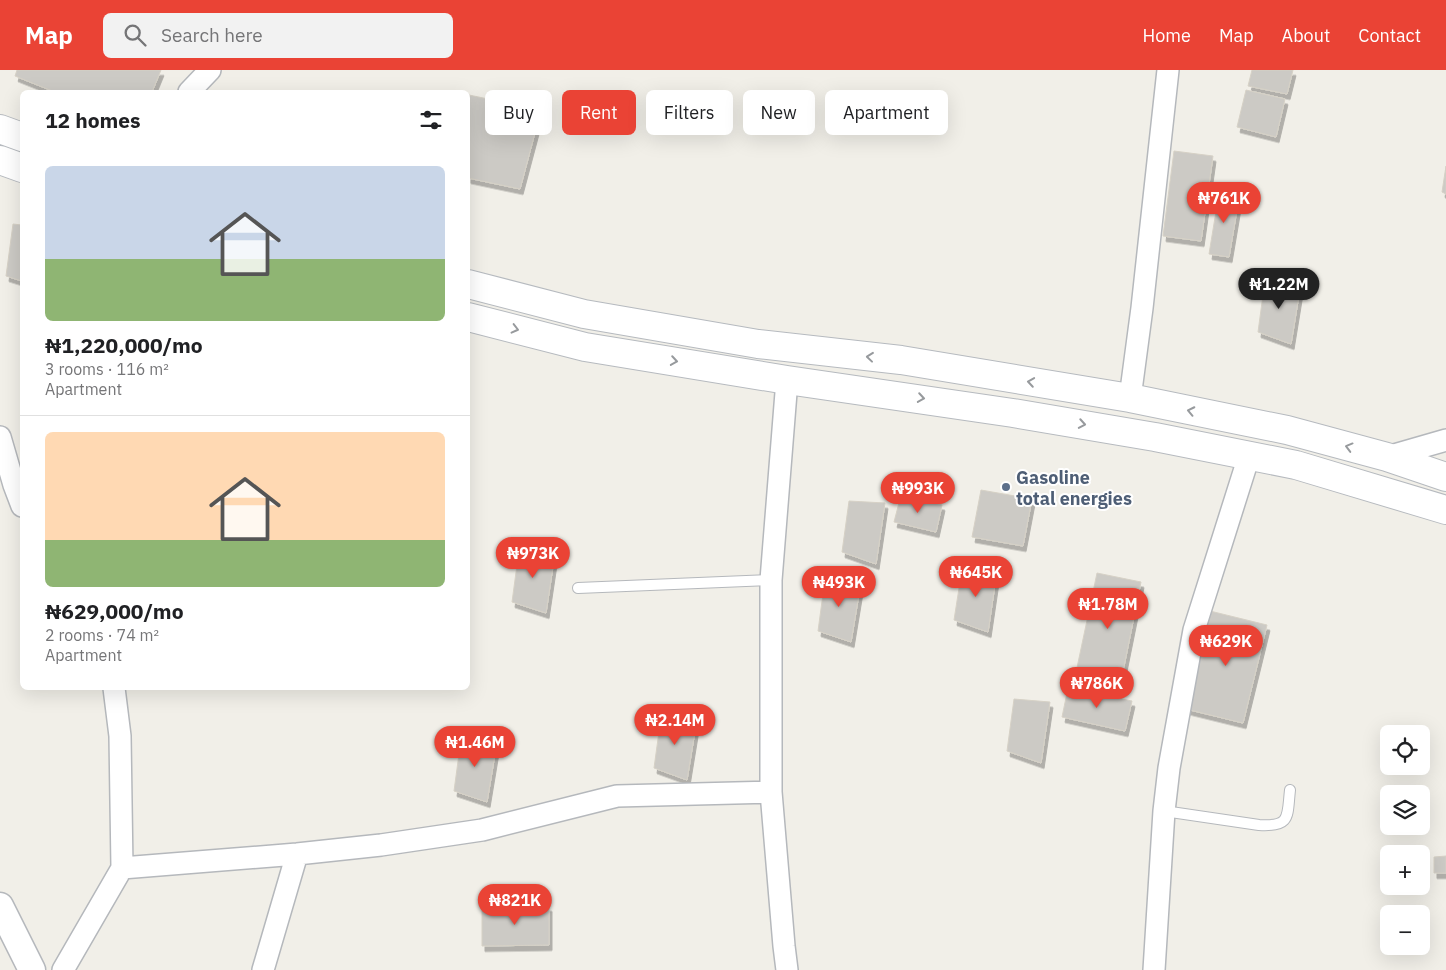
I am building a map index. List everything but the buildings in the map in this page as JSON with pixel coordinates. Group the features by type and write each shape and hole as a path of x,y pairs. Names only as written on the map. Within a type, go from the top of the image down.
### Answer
{"main road":[{"path":"0,129 20,136"},
{"path":"0,160 20,167"},
{"path":"470,285 584,314 758,344 900,360 1130,398 1287,430 1387,457 1446,477"},
{"path":"470,318 585,347 787,380 1012,412 1155,437 1296,465 1446,510"}],"street":[{"path":"191,90 210,70"},
{"path":"1130,398 1142,308 1168,70"},
{"path":"787,380 771,580 771,792 787,970"},
{"path":"0,438 18,482"},
{"path":"1387,457 1446,440"},
{"path":"1154,970 1164,811 1169,768 1194,630 1250,456"},
{"path":"63,970 122,868 120,736 114,690"},
{"path":"122,868 297,854 381,845 482,830 617,796 771,792"},
{"path":"263,970 297,854"},
{"path":"0,906 32,970"}],"lane":[{"path":"578,588 771,580"},
{"path":"1164,811 1274,826 1283,821 1287,816 1290,790"}],"place":[{"name":"Gasoline total energies","path":"1006,487"}]}
